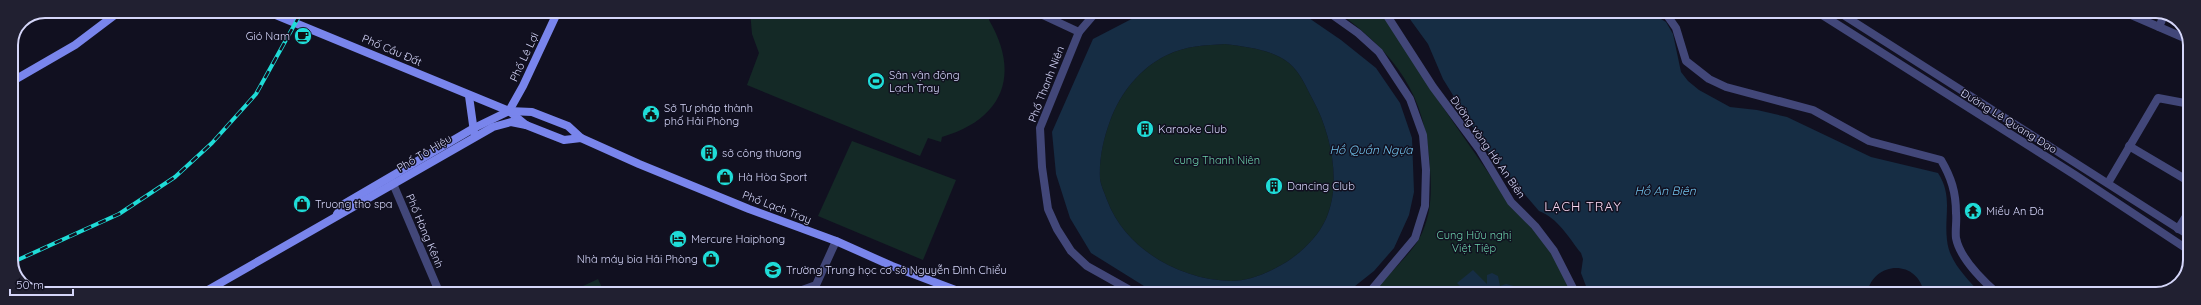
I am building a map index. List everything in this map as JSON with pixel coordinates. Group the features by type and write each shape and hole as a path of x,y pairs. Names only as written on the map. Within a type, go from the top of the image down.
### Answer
{"main road":[{"path":"18,78 75,45 111,18"},
{"name":"Phố Cầu Đất","path":"284,18 351,44 469,96 509,111"},
{"name":"Phố Lê Lợi","path":"509,111 524,86 555,18"},
{"path":"469,96 474,132"},
{"name":"Phố Lạch Tray","path":"509,111 526,125 564,140 581,138"},
{"name":"Phố Lạch Tray","path":"509,111 536,113 568,126 581,138 749,209 836,241 892,266 948,287"},
{"name":"Phố Tô Hiệu","path":"213,287 337,214 349,211 392,181 509,111"},
{"name":"Phố Tô Hiệu","path":"474,132 511,122 526,125"}],"street":[{"path":"1049,18 1079,32"},
{"name":"Phố Thanh Niên","path":"1091,18 1079,32 1040,128 1042,167 1048,209 1057,229 1071,251 1087,266 1120,286"},
{"path":"1336,18 1358,33 1379,52 1410,99 1423,136 1426,170 1425,206 1415,238 1374,287"},
{"name":"Đường vòng Hồ An Biên","path":"1389,18 1433,87 1479,149 1511,202 1535,226 1554,251 1572,287"},
{"path":"1669,18 1676,28 1686,61 1710,79 1726,87 1813,110 1869,141 1941,160 1950,176 1956,194 1956,237 1961,252 1991,287"},
{"name":"Đường Lê Quang Đạo","path":"1827,18 2075,175 2183,246"},
{"name":"Đường Lê Quang Đạo","path":"1848,18 2183,232"},
{"path":"2138,18 2182,37"},
{"path":"2159,27 2162,19"},
{"path":"2108,184 2128,146 2158,98 2183,103"},
{"path":"2128,146 2183,178"},
{"name":"Phố Hàng Kênh","path":"392,181 437,287"},
{"path":"2178,229 2183,221"},
{"path":"810,287 816,285 836,241"}],"green space":[{"name":"Sân vận động Lạch Tray","path":"751,18 989,18 989,20 999,40 1004,59 1004,76 1000,92 992,107 980,119 963,129 942,137 941,142 928,138 920,156 747,85 759,53 752,34"},
{"name":"Cung Hữu nghị Việt Tiệp","path":"1346,18 1387,18 1431,90 1510,204 1533,227 1563,269 1570,287 1377,287 1415,245 1423,231 1430,205 1431,178 1427,142 1422,118 1414,97 1404,78 1391,60 1358,27"},
{"name":"cung Thanh Niên","path":"1225,44 1258,49 1267,52 1282,58 1297,71 1313,100 1325,127 1334,174 1331,205 1326,219 1323,226 1308,245 1302,251 1277,267 1258,276 1238,281 1212,279 1193,275 1174,268 1141,247 1115,218 1100,179 1103,142 1114,111 1125,91 1132,82 1157,60 1174,52 1196,46"},
{"path":"852,141 956,180 923,260 818,216"},
{"path":"598,279 602,287 583,287"}],"water":[{"name":"Hồ Quần Ngựa","path":"1134,18 1309,18 1341,40 1376,68 1400,103 1412,138 1414,192 1409,215 1394,248 1374,271 1354,287 1148,287 1144,286 1091,253 1070,218 1056,174 1052,132 1093,39","holes":["1225,44 1258,49 1282,58 1297,71 1303,80 1325,127 1329,143 1334,174 1331,205 1323,226 1308,245 1289,260 1271,270 1251,278 1238,281 1212,279 1193,275 1174,268 1157,258 1141,247 1115,218 1100,179 1103,142 1114,111 1125,91 1140,74 1157,60 1174,52 1196,46"]},
{"name":"Hồ An Biên","path":"1409,18 1659,18 1666,22 1673,34 1681,72 1688,81 1699,90 1730,107 1757,110 1787,117 1871,157 1938,173 1943,181 1947,198 1946,231 1948,248 1955,263 1975,287 1921,287 1914,274 1896,268 1886,270 1878,275 1870,287 1586,287 1581,273 1583,259 1581,253 1552,218 1539,211 1487,150 1443,79 1428,44"},
{"path":"1473,270 1487,284 1487,275 1492,273 1498,276 1500,286 1506,284 1514,287 1461,287 1457,283"}],"railway":[{"path":"18,260 119,214 175,177 212,143 256,94 298,18"}],"place":[{"name":"Gió Nam","path":"303,36"},
{"name":"Sân vận động Lạch Tray","path":"876,81"},
{"name":"Sở Tư pháp thành phố Hải Phòng","path":"651,114"},
{"name":"Karaoke Club","path":"1145,129"},
{"name":"sở công thương","path":"709,153"},
{"name":"Hà Hòa Sport","path":"725,177"},
{"name":"Dancing Club","path":"1274,186"},
{"name":"Truong tho spa","path":"302,204"},
{"name":"Miếu An Đà","path":"1973,211"},
{"name":"Mercure Haiphong","path":"678,239"},
{"name":"Nhà máy bia Hải Phòng","path":"711,259"},
{"name":"Trường Trung học cơ sở Nguyễn Đình Chiểu","path":"773,270"}],"district":[{"name":"LẠCH TRAY","path":"1583,206"}]}
